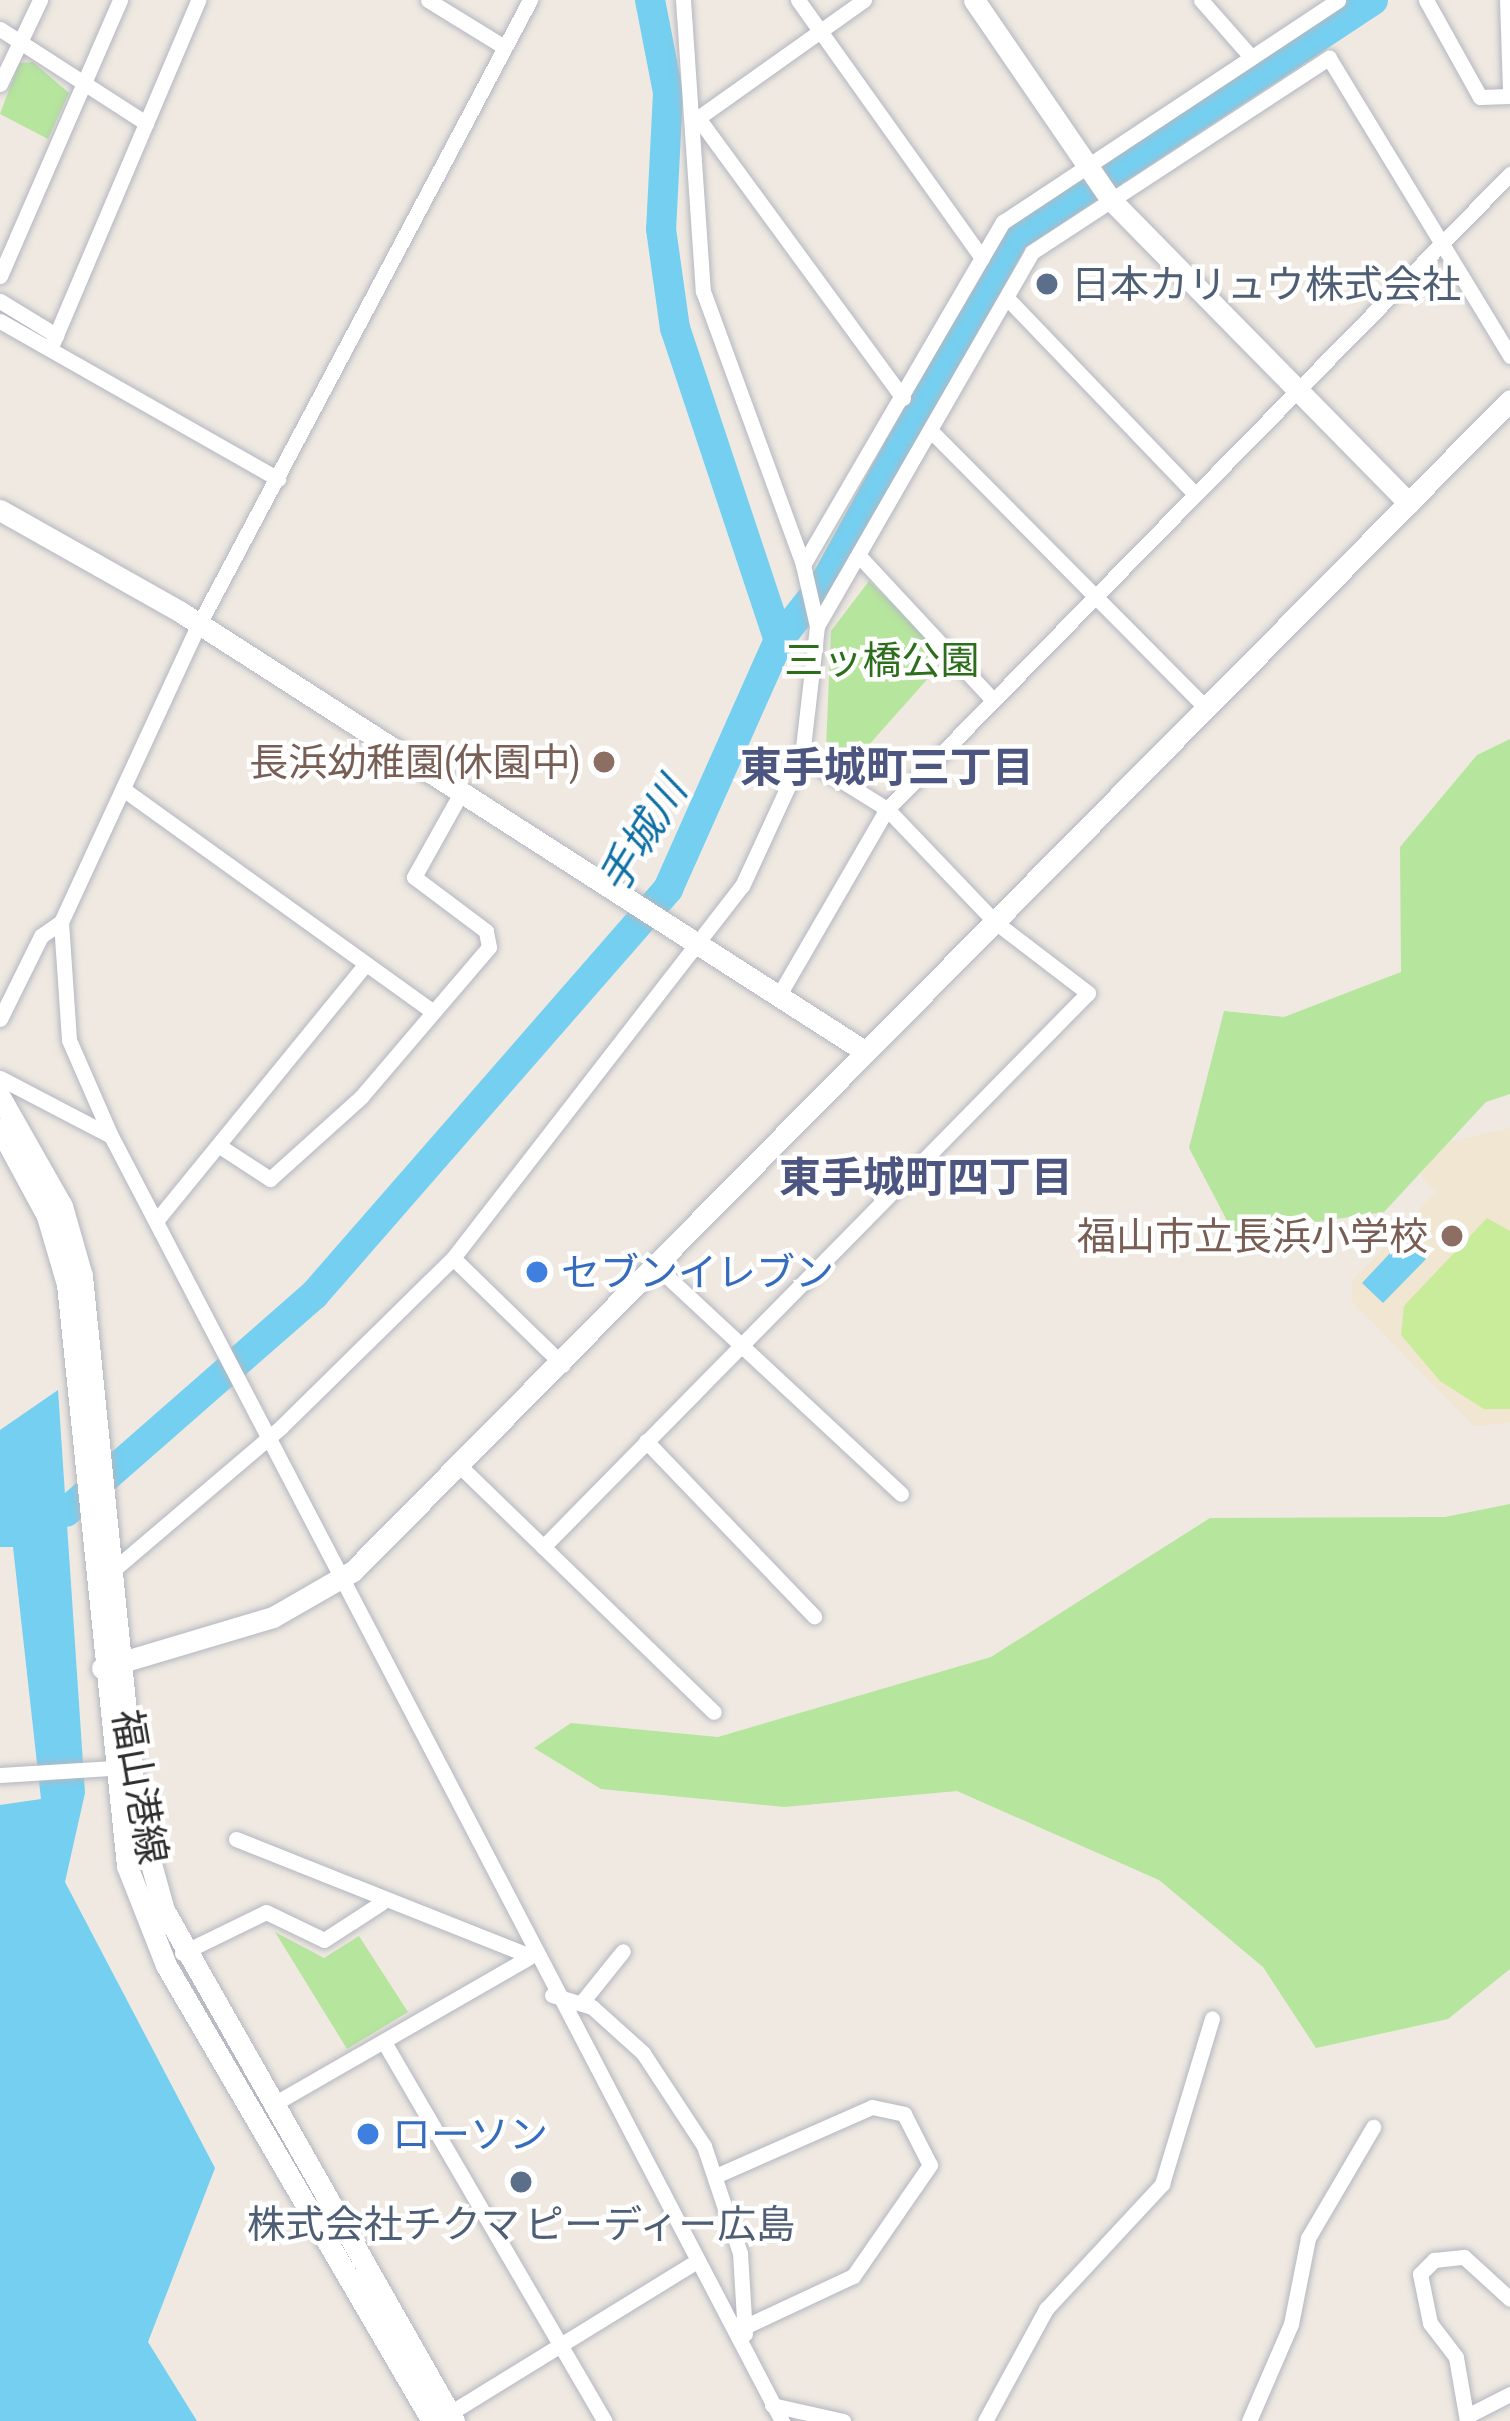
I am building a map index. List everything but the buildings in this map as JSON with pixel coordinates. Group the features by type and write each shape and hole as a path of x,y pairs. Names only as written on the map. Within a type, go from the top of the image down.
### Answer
{"street":[{"path":"0,84 40,0"},
{"path":"0,276 120,0"},
{"path":"54,341 198,0"},
{"path":"428,0 503,47"},
{"path":"530,0 198,626 61,922 69,1040 111,1136 530,1956 691,2265 782,2421"},
{"path":"106,1568 264,1435 454,1258 742,886 802,756 816,624 804,573 703,291 698,118 683,0"},
{"path":"798,0 982,258"},
{"path":"698,118 864,0"},
{"path":"974,0 1108,196 1409,503"},
{"path":"1201,0 1251,58"},
{"path":"804,573 1003,222 1338,0"},
{"path":"1426,0 1480,97 1510,94 1507,0"},
{"path":"0,29 146,122"},
{"path":"816,624 861,558 1032,252 1108,196 1329,58 1510,356"},
{"path":"698,118 903,398"},
{"path":"779,995 887,809 1510,174"},
{"path":"1007,298 1194,493"},
{"path":"0,301 54,341 278,479"},
{"path":"0,321 54,341"},
{"path":"111,1666 273,1617 340,1581 463,1469 866,1052 1510,400"},
{"path":"932,432 1206,708"},
{"path":"0,510 198,626 866,1052"},
{"path":"861,558 993,700"},
{"path":"543,1547 1088,993 995,922 887,809 802,756"},
{"path":"123,789 432,1012"},
{"path":"224,1149 270,1179 432,1012 492,938 414,878 461,793"},
{"path":"0,1019 41,936 61,922"},
{"path":"157,1221 224,1149 365,965"},
{"path":"0,1078 111,1136"},
{"name":"福山港線","path":"0,1097 62,1206 106,1568 111,1666 136,1810 182,1952 445,2418"},
{"name":"福山港線","path":"0,1130 47,1216 84,1367"},
{"path":"454,1258 563,1366"},
{"path":"657,1267 902,1494"},
{"path":"646,1441 814,1616"},
{"path":"463,1469 714,1712"},
{"name":"福山港線","path":"111,1666 102,1769 127,1866 166,1964 445,2418"},
{"path":"0,1775 28,1777 102,1769"},
{"path":"236,1839 381,1903 530,1956"},
{"path":"182,1952 266,1912 324,1940 381,1903"},
{"path":"582,2002 623,1951"},
{"path":"272,2105 530,1956"},
{"path":"552,1995 582,2002 643,2053 720,2174 744,2327 740,2352"},
{"path":"986,2421 1046,2308 1162,2183 1212,2018"},
{"path":"384,2042 605,2421"},
{"path":"720,2174 872,2107 904,2114 930,2165 853,2276 744,2327"},
{"path":"1250,2421 1291,2324 1308,2238 1373,2127"},
{"path":"1510,2299 1464,2257 1434,2260 1420,2274 1430,2323 1456,2357 1467,2418 1510,2394"},
{"path":"445,2418 691,2265"},
{"path":"772,2404 844,2421"}],"shaded area":[{"name":"福山市立長浜小学校","path":"1510,1128 1510,1423 1474,1426 1352,1302 1352,1281 1436,1192 1420,1175 1441,1144"}],"green space":[{"path":"33,62 69,93 48,139 0,114 19,63"},
{"name":"三ッ橋公園","path":"869,581 947,657 851,765 826,749 831,631"},
{"path":"1510,739 1510,1094 1486,1102 1384,1212 1234,1234 1189,1148 1224,1011 1284,1017 1401,972 1400,847 1477,755"},
{"path":"1487,1218 1510,1231 1510,1409 1484,1409 1440,1381 1401,1335 1404,1306"},
{"path":"1510,1504 1510,1969 1448,2019 1316,2048 1263,1967 1159,1880 957,1791 784,1807 601,1789 534,1748 571,1723 718,1737 991,1657 1210,1518 1445,1517"},
{"path":"275,1932 324,1958 359,1936 408,2012 347,2049"}],"water":[{"path":"1406,1236 1428,1257 1383,1303 1362,1283"},
{"path":"58,1390 85,1793 65,1882 215,2168 148,2342 197,2421 0,2421 0,1805 41,1799 13,1547 0,1547 0,1430"}],"waterway":[{"name":"手城川","path":"650,0 668,93 661,229 675,328 779,640"},
{"name":"手城川","path":"66,1512 314,1295 668,889 779,640 827,579 1014,237 1373,0"}],"place":[{"name":"日本カリュウ株式会社","path":"1047,284"},
{"name":"長浜幼稚園(休園中)","path":"604,762"},
{"name":"福山市立長浜小学校","path":"1452,1236"},
{"name":"セブンイレブン","path":"537,1272"},
{"name":"ローソン","path":"368,2134"},
{"name":"株式会社チクマ ピーディー広島","path":"521,2182"}],"district":[{"name":"東手城町三丁目","path":"887,767"},
{"name":"東手城町四丁目","path":"926,1177"}]}
